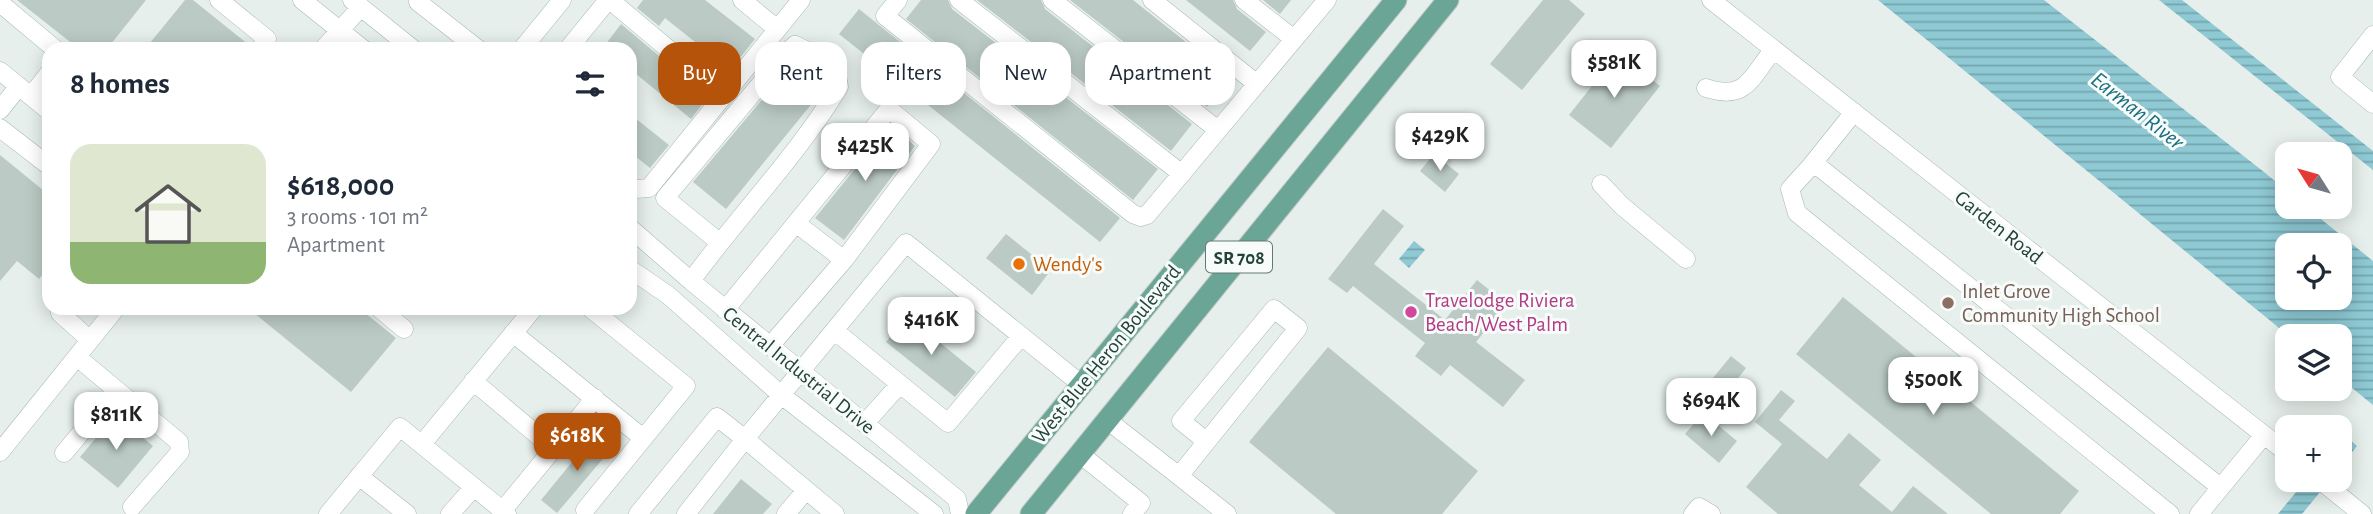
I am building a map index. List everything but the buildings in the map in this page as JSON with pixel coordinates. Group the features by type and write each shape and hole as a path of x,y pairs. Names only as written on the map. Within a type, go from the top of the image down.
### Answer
{"main road":[{"name":"West Blue Heron Boulevard","path":"976,514 1396,0"},
{"name":"West Blue Heron Boulevard","path":"1033,514 1448,0"}],"street":[{"path":"219,0 268,39 266,42"},
{"path":"302,0 354,42"},
{"path":"528,42 562,0"},
{"path":"574,42 609,0 659,42"},
{"path":"742,0 777,29"},
{"path":"741,73 801,0"},
{"path":"898,0 885,16 1133,214 1141,217 1147,215 1327,0"},
{"path":"959,0 1182,173"},
{"path":"1052,0 1218,130"},
{"path":"1152,0 1257,84"},
{"path":"1244,0 1294,39"},
{"name":"Garden Road","path":"1710,0 2275,444"},
{"path":"0,2 47,42"},
{"path":"418,2 469,42"},
{"path":"328,42 357,3 404,42"},
{"path":"2373,35 2340,77 2373,103"},
{"path":"691,281 719,242 819,120 839,87 836,70 816,55 795,45 665,198 719,242"},
{"path":"1706,88 1725,94 1741,90 1773,50"},
{"path":"0,71 42,105"},
{"path":"0,110 42,78"},
{"path":"637,189 649,188 715,105"},
{"path":"725,310 889,109 931,144 844,260 770,346"},
{"path":"1854,113 1790,189 1797,213 2170,514"},
{"path":"0,128 42,161"},
{"path":"1810,167 1819,167 2220,487"},
{"path":"1601,184 1622,206 1686,259"},
{"path":"797,223 844,260"},
{"name":"Central Industrial Drive","path":"637,234 725,310 957,499 960,514"},
{"path":"686,514 780,394 906,243 1081,384"},
{"name":"Central Industrial Drive","path":"637,274 706,326 780,394 934,514"},
{"path":"1178,476 1298,328 1274,309 1181,421 1206,441"},
{"path":"62,315 90,340"},
{"path":"0,452 110,315"},
{"path":"387,315 404,329"},
{"path":"422,444 528,315"},
{"path":"585,513 686,386 599,315"},
{"path":"835,331 948,424 1021,336"},
{"path":"513,332 643,438"},
{"path":"77,357 179,442 180,452 132,507"},
{"path":"473,381 554,449"},
{"path":"865,423 900,384"},
{"path":"64,453 112,396 113,387"},
{"path":"328,514 400,427 505,512 595,398"},
{"path":"638,514 717,417 835,514"},
{"path":"1107,420 1227,514"},
{"path":"2199,514 2264,435"},
{"path":"1080,454 1142,510"},
{"path":"359,476 407,514"},
{"path":"450,514 474,487"},
{"path":"786,514 806,490"},
{"path":"2335,492 2362,514"},
{"path":"1693,514 1699,507 1711,514"}],"water":[{"name":"Earman River","path":"1878,0 2044,0 2275,181 2275,219 2321,219 2338,233 2275,233 2275,310 2352,310 2352,244 2373,261 2373,405 2352,388 2352,324 2275,325"},
{"path":"2159,0 2182,0 2373,151 2373,170 2352,153 2352,142 2338,142"},
{"path":"1414,241 1425,250 1409,268 1399,259"},
{"path":"2296,492 2320,492 2302,514 2278,514"}],"place":[{"name":"Wendy's","path":"1019,264"},
{"name":"Inlet Grove Community High School","path":"1948,303"},
{"name":"Travelodge Riviera Beach/West Palm","path":"1411,312"}]}
